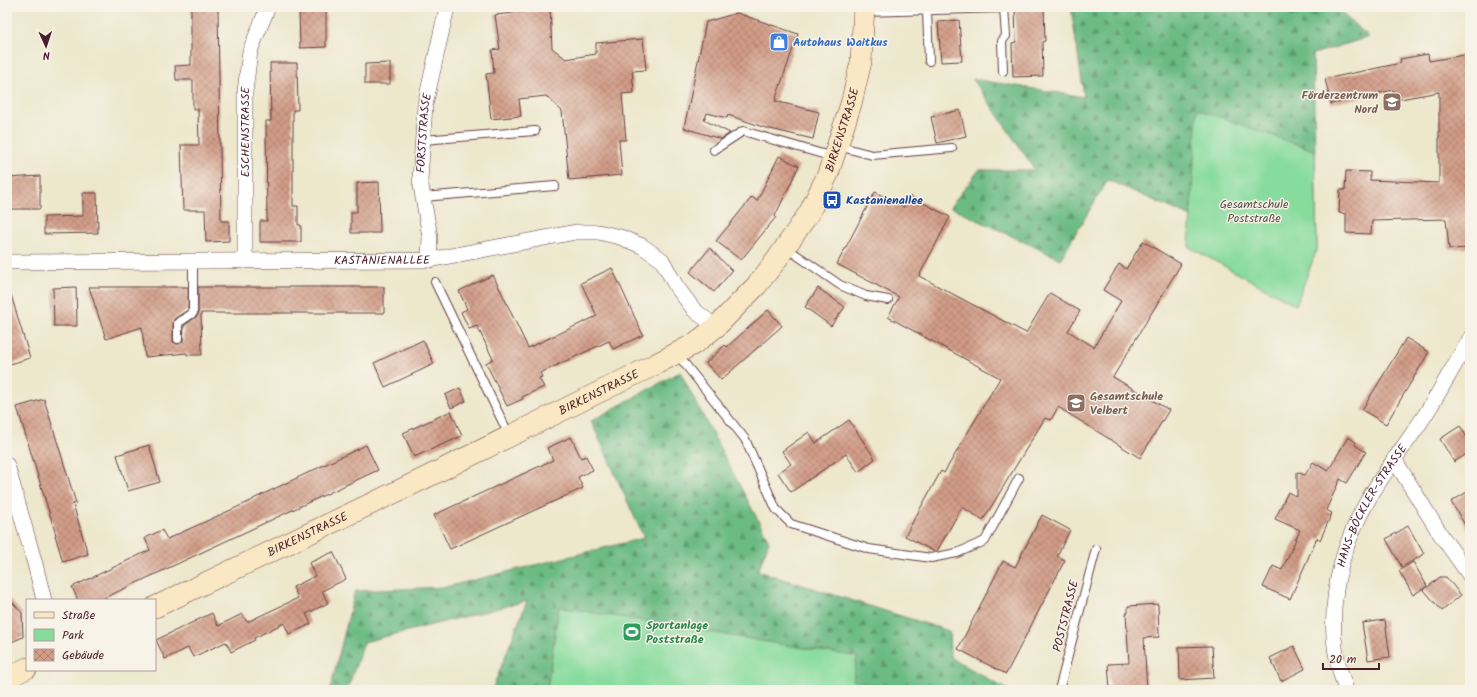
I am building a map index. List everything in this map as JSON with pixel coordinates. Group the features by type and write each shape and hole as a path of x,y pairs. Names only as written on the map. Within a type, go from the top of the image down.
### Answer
{"street":[{"name":"ESCHENSTRASSE","path":"246,260 245,92 250,51 268,7"},
{"name":"FORSTSTRASSE","path":"430,260 430,237 420,180 425,105 447,7"},
{"name":"BIRKENSTRASSE","path":"156,607 423,479 677,353 694,344 716,327 757,285 785,248 809,213 828,174 851,104 861,62 864,10"},
{"name":"KASTANIENALLEE","path":"7,262 430,260 576,232 598,232 642,246 662,260 676,286 695,311 716,327"},
{"name":"HANS-BÖCKLER-STRASSE","path":"1346,690 1339,667 1334,638 1333,615 1340,568 1347,544 1368,500 1394,459 1427,412 1470,339"},
{"path":"1394,459 1441,536 1470,576"},
{"path":"7,465 36,564 44,599"},
{"path":"7,678 26,668"}],"lane":[{"name":"BIRKENSTRASSE","path":"864,10 927,11 1004,8 1006,36 1002,41 1003,71"},
{"path":"927,11 929,61"},
{"path":"423,140 536,131"},
{"path":"714,150 743,131 836,152 872,155 952,148"},
{"path":"423,197 555,186"},
{"path":"785,248 840,285 866,296 888,300"},
{"path":"178,339 178,323 193,313 193,260"},
{"path":"435,282 510,436"},
{"path":"677,353 745,439 776,509 791,524 869,549 931,558 957,553 985,541 1019,478"},
{"name":"POSTSTRASSE","path":"1059,690 1096,549"}],"green space":[{"path":"1071,7 1340,7 1346,17 1369,37 1313,54 1317,249 1196,219 1108,180 1060,259 950,207 979,170 1035,170 973,79 1084,97"},
{"name":"Gesamtschule Poststraße","path":"1197,109 1315,151 1317,249 1296,305 1189,247"},
{"path":"680,372 769,541 758,571 949,631 950,657 1008,690 904,690 853,681 857,657 559,607 547,690 492,690 527,601 364,642 347,690 330,690 355,591 446,587 644,538 591,421"},
{"name":"Sportanlage Poststraße","path":"559,607 857,657 853,681 904,690 547,690"}],"building":[{"path":"191,7 218,7 221,221 229,221 229,241 206,242 205,210 183,210 181,145 199,145 198,109 193,109 193,80 176,80 175,66 191,65"},
{"path":"299,7 326,7 326,47 300,48"},
{"path":"550,9 552,48 566,59 596,54 596,43 643,39 646,70 632,71 634,93 622,94 626,140 619,140 622,175 569,180 562,111 546,96 519,99 521,116 491,119 486,74 494,73 492,50 500,49 495,15"},
{"path":"1044,9 1045,41 1042,42 1043,76 1013,77 1012,43 1016,42 1015,10"},
{"path":"737,13 798,34 775,101 819,112 813,139 766,128 728,115 727,118 707,113 704,120 730,133 721,139 684,128 706,22"},
{"path":"959,20 962,61 941,62 938,22"},
{"path":"1428,54 1429,61 1470,54 1470,248 1449,249 1446,219 1372,221 1371,234 1346,233 1346,214 1339,213 1340,190 1345,190 1346,171 1370,172 1370,180 1439,183 1439,92 1395,100 1393,90 1331,104 1325,79 1401,63 1400,59"},
{"path":"270,63 297,63 298,110 293,110 293,206 298,206 298,225 301,225 301,242 260,242 260,221 267,221 266,121 271,121"},
{"path":"390,63 390,84 365,84 365,64"},
{"path":"960,110 966,136 937,143 931,117"},
{"path":"779,156 799,166 775,216 776,217 741,260 716,241 752,197 757,201"},
{"path":"40,176 40,209 7,209 7,178"},
{"path":"379,182 380,233 351,233 351,212 357,212 357,183"},
{"path":"875,192 904,207 910,196 950,217 919,276 1026,333 1050,293 1080,311 1068,331 1094,347 1121,301 1103,290 1119,264 1126,269 1143,241 1181,264 1113,377 1169,410 1140,458 1058,407 1051,420 1045,418 983,520 962,507 937,551 935,552 905,536 941,471 944,473 1000,378 888,317 899,297 837,264"},
{"path":"83,193 97,193 98,233 44,234 44,217 83,216"},
{"path":"710,248 732,271 714,292 690,272"},
{"path":"612,268 643,335 613,349 609,341 540,373 542,377 539,378 544,387 507,406 486,363 493,359 477,326 469,329 461,312 467,309 459,291 493,275 528,348 597,316 581,283"},
{"path":"76,287 77,326 54,326 53,288"},
{"path":"89,287 188,287 188,310 175,318 173,323 173,342 178,344 183,341 184,326 198,315 198,287 384,287 384,313 201,313 202,355 187,355 187,353 145,357 142,327 106,339"},
{"path":"818,288 845,307 831,326 805,307"},
{"path":"7,295 11,295 30,358 7,365"},
{"path":"768,310 782,326 721,380 706,363 725,345 727,347"},
{"path":"1406,338 1429,352 1386,424 1362,410"},
{"path":"423,340 434,364 385,387 374,363"},
{"path":"460,388 466,401 451,408 445,395"},
{"path":"44,399 76,503 73,504 88,554 63,562 17,407"},
{"path":"451,411 462,436 414,457 403,433"},
{"path":"849,420 875,459 858,472 846,454 791,492 778,473 791,464 782,451 809,432 816,443"},
{"path":"1460,426 1470,442 1470,452 1454,462 1440,439"},
{"path":"571,437 581,458 586,456 593,470 578,477 583,488 450,549 434,515 553,460 547,448"},
{"path":"1348,437 1356,442 1355,445 1366,452 1347,483 1340,479 1326,510 1332,513 1320,540 1317,538 1290,599 1263,587 1273,566 1282,570 1300,530 1275,519 1288,492 1297,497 1297,472 1305,475 1313,462 1328,471"},
{"path":"149,445 160,482 128,491 117,455"},
{"path":"366,445 378,470 102,599 78,599 72,587 150,550 145,538 162,530 167,539"},
{"path":"1470,490 1470,533 1451,502"},
{"path":"1042,515 1070,530 1057,556 1065,560 1006,674 958,649 1003,561 1015,567"},
{"path":"1408,526 1424,554 1402,567 1386,539"},
{"path":"333,552 346,579 322,591 328,603 306,614 311,624 289,634 284,623 254,638 255,640 231,652 226,642 193,657 188,648 165,659 156,640 212,613 218,626 242,614 247,622 298,598 293,587 315,576 309,563"},
{"path":"1413,562 1427,586 1413,595 1399,571"},
{"path":"1440,577 1446,577 1461,595 1442,611 1424,590"},
{"path":"7,596 22,613 23,637 7,644"},
{"path":"1158,604 1159,637 1144,638 1147,690 1110,690 1108,664 1129,663 1126,613 1128,613 1128,606"},
{"path":"1385,620 1390,657 1368,660 1362,623"},
{"path":"1212,646 1214,678 1180,680 1179,647"},
{"path":"1294,646 1305,669 1281,681 1270,658"}],"place":[{"name":"Autohaus Waitkus","path":"779,42"},
{"name":"Förderzentrum Nord","path":"1392,102"},
{"name":"Kastanienallee","path":"832,200"},
{"name":"Gesamtschule Velbert","path":"1076,403"},
{"name":"Sportanlage Poststraße","path":"632,632"}]}
